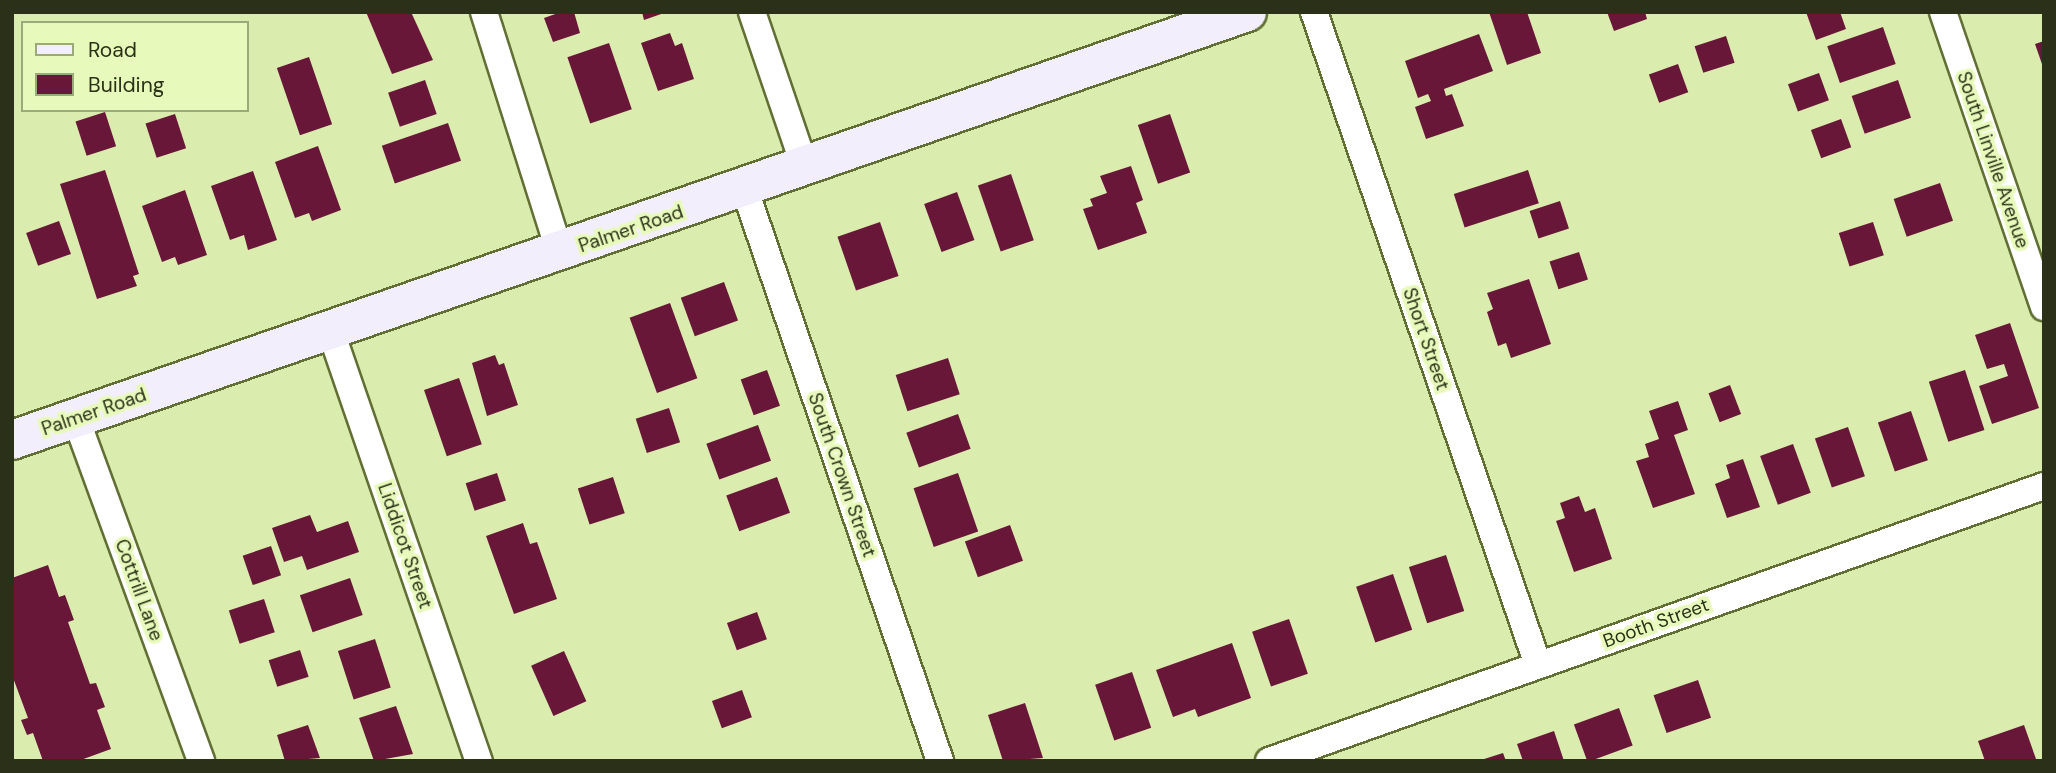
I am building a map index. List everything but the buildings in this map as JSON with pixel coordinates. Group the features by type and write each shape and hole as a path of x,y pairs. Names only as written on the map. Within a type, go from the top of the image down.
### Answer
{"street":[{"path":"484,12 560,253"},
{"path":"752,12 805,169"},
{"name":"Palmer Road","path":"12,440 805,169 1200,20 1247,12"},
{"name":"Short Street","path":"1314,12 1538,665"},
{"name":"South Linville Avenue","path":"1943,12 2044,307"},
{"name":"South Crown Street","path":"745,190 940,761"},
{"name":"Liddicot Street","path":"331,332 479,761"},
{"name":"Cottrill Lane","path":"76,419 201,761"},
{"name":"Booth Street","path":"1269,761 2044,486"}]}
